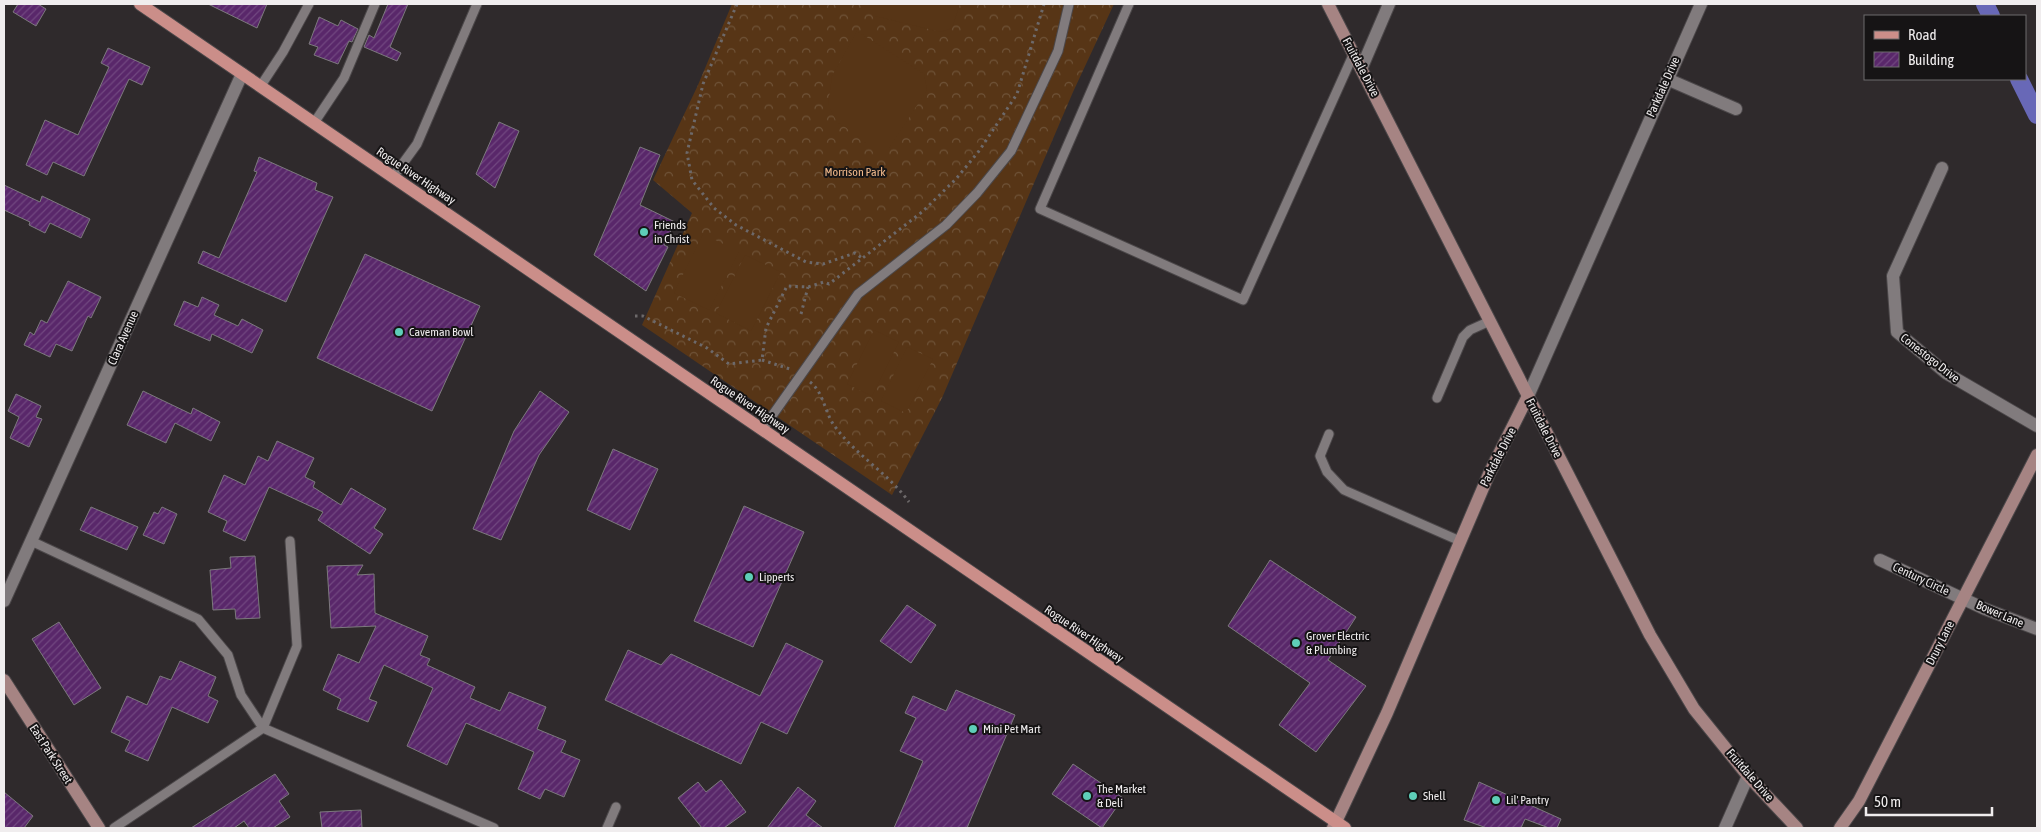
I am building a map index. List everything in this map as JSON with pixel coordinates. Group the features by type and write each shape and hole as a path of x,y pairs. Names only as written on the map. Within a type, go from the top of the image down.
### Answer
{"main road":[{"name":"Rogue River Highway","path":"140,4 1338,826"}],"street":[{"name":"Fruitdale Drive","path":"1328,4 1362,67 1650,635 1694,708 1748,776 1797,828"},
{"path":"1362,67 1389,4"},
{"name":"Parkdale Drive","path":"1338,826 1489,474 1528,396 1701,4"},
{"name":"Clara Avenue","path":"4,601 242,74"},
{"path":"1667,79 1736,109"},
{"name":"Conestogo Drive","path":"1942,168 1893,276 1897,332 1946,373 2037,426"},
{"name":"Drury Lane","path":"1840,828 1859,801 2037,455"},
{"name":"Century Circle","path":"1880,560 1963,598"},
{"name":"Bower Lane","path":"1963,598 2037,629"},
{"name":"East Park Street","path":"4,680 99,828"},
{"path":"1725,828 1748,776"}],"lane":[{"path":"260,87 283,52 309,4"},
{"path":"314,123 344,78 375,4"},
{"path":"393,177 417,144 477,4"},
{"path":"762,430 858,294 946,225 977,193 1011,151 1058,51 1069,4"},
{"path":"1129,4 1040,209 1243,300 1354,53"},
{"path":"1437,398 1463,338 1470,330 1490,321"},
{"path":"1328,434 1320,456 1327,472 1344,490 1460,541"},
{"path":"31,541 198,619 228,655 241,695 263,728 494,828"},
{"path":"114,828 263,728 297,646 290,541"},
{"path":"607,828 616,807"}],"path":[{"path":"737,4 703,84 687,153 692,180 714,208 736,225 806,262 823,264 855,253 862,258"},
{"path":"762,360 766,328 787,286 808,286 824,282 829,284 940,196 978,151 1017,94 1044,4"},
{"path":"801,314 808,286"},
{"path":"634,316 642,316 691,339 729,364 762,360 781,365 800,376 816,387 832,423 841,435 900,490 909,502"}],"green space":[{"name":"Morrison Park","path":"732,4 1114,4 1073,92 942,398 892,495 642,325 692,213 653,180 698,85"},
{"path":"875,4 960,4 952,28 941,32 875,16"},
{"path":"857,31 924,74 927,90 889,148 871,148 850,130 837,122 828,105 832,76"},
{"path":"703,234 739,252 709,310 674,293"},
{"path":"745,255 781,272 751,331 716,313"},
{"path":"874,330 899,342 872,396 847,384"},
{"path":"907,347 933,359 906,413 881,401"}],"building":[{"path":"18,4 38,4 46,9 36,26 13,12"},
{"path":"208,4 267,4 257,28"},
{"path":"388,4 408,4 390,47 401,53 397,61 364,47 369,35 374,38"},
{"path":"319,17 338,26 341,20 358,29 352,42 349,41 338,64 314,55 318,47 309,44"},
{"path":"108,48 150,67 142,85 129,79 84,176 53,162 47,175 26,165 45,120 78,135 109,67 101,63"},
{"path":"499,122 519,131 495,188 476,174"},
{"path":"640,147 660,155 640,205 675,222 664,245 668,247 646,291 594,255"},
{"path":"259,157 317,183 315,190 333,197 286,302 198,263 203,251 219,258 257,172 254,171"},
{"path":"4,185 40,202 42,196 90,219 81,238 50,223 45,233 29,225 30,222 4,210"},
{"name":"Caveman Bowl","path":"365,254 480,306 432,411 317,358"},
{"path":"68,281 101,297 91,318 88,316 72,351 56,344 50,357 24,345 30,332 34,335 41,320 47,323"},
{"path":"202,297 219,305 214,315 238,326 242,319 263,330 252,353 212,334 210,341 174,325 184,301 198,307"},
{"path":"143,391 191,414 193,408 220,422 211,441 175,423 166,443 127,425"},
{"path":"540,391 569,412 539,455 501,540 473,529 514,431"},
{"path":"16,394 41,406 36,417 42,419 29,447 10,438 19,417 8,411"},
{"path":"277,441 314,458 305,477 315,482 313,487 341,505 351,488 386,509 374,528 383,534 370,554 318,520 323,512 269,487 245,541 223,531 227,521 208,512 224,475 245,485 258,456 268,461"},
{"path":"613,449 658,469 630,530 587,510"},
{"name":"Lipperts","path":"744,506 804,532 753,647 694,621"},
{"path":"91,507 138,527 127,550 80,530"},
{"path":"162,507 177,514 164,544 143,535 154,512 158,514"},
{"path":"255,556 260,618 236,619 235,609 213,610 210,570 231,568 230,557"},
{"name":"Grover Electric & Plumbing","path":"1270,560 1356,617 1328,660 1366,686 1316,752 1279,725 1310,683 1228,626"},
{"path":"363,565 357,575 374,574 375,613 428,636 420,655 430,659 427,665 475,687 470,698 500,711 509,692 546,707 537,729 566,741 561,752 580,760 564,797 545,789 540,799 518,789 534,752 466,723 447,765 407,746 433,688 384,665 369,699 377,702 368,722 337,709 341,699 323,690 338,654 359,663 376,626 331,628 327,566"},
{"path":"907,605 936,625 911,663 880,641"},
{"path":"59,622 101,688 74,705 32,639"},
{"path":"786,643 823,661 787,734 761,722 741,764 605,700 628,650 661,665 671,654 760,696"},
{"path":"180,661 216,677 208,696 218,701 208,723 172,707 148,761 125,751 130,741 111,732 127,696 147,705 160,676 171,680"},
{"path":"956,690 1015,715 967,828 894,828 923,761 900,751 916,718 905,713 913,696 946,711"},
{"name":"The Market & Deli","path":"1073,764 1123,798 1102,828 1052,794"},
{"path":"275,774 289,794 279,801 290,817 273,828 249,828 244,821 234,828 191,828"},
{"path":"721,780 746,812 724,828 702,828 678,798 698,782 706,792"},
{"name":"Lil' Pantry","path":"1479,782 1561,819 1557,828 1549,828 1525,819 1521,828 1487,828 1464,820"},
{"path":"798,787 816,801 806,815 823,828 767,828"},
{"path":"4,792 33,816 24,828 4,828"},
{"path":"361,810 362,828 322,828 320,812"}],"waterway":[{"path":"1985,4 1990,15"},
{"path":"2020,80 2037,115"}],"place":[{"name":"Friends in Christ","path":"644,232"},
{"name":"Caveman Bowl","path":"399,332"},
{"name":"Lipperts","path":"749,577"},
{"name":"Grover Electric & Plumbing","path":"1296,643"},
{"name":"Mini Pet Mart","path":"973,729"},
{"name":"The Market & Deli","path":"1087,796"},
{"name":"Shell","path":"1413,796"},
{"name":"Lil' Pantry","path":"1496,800"}]}
